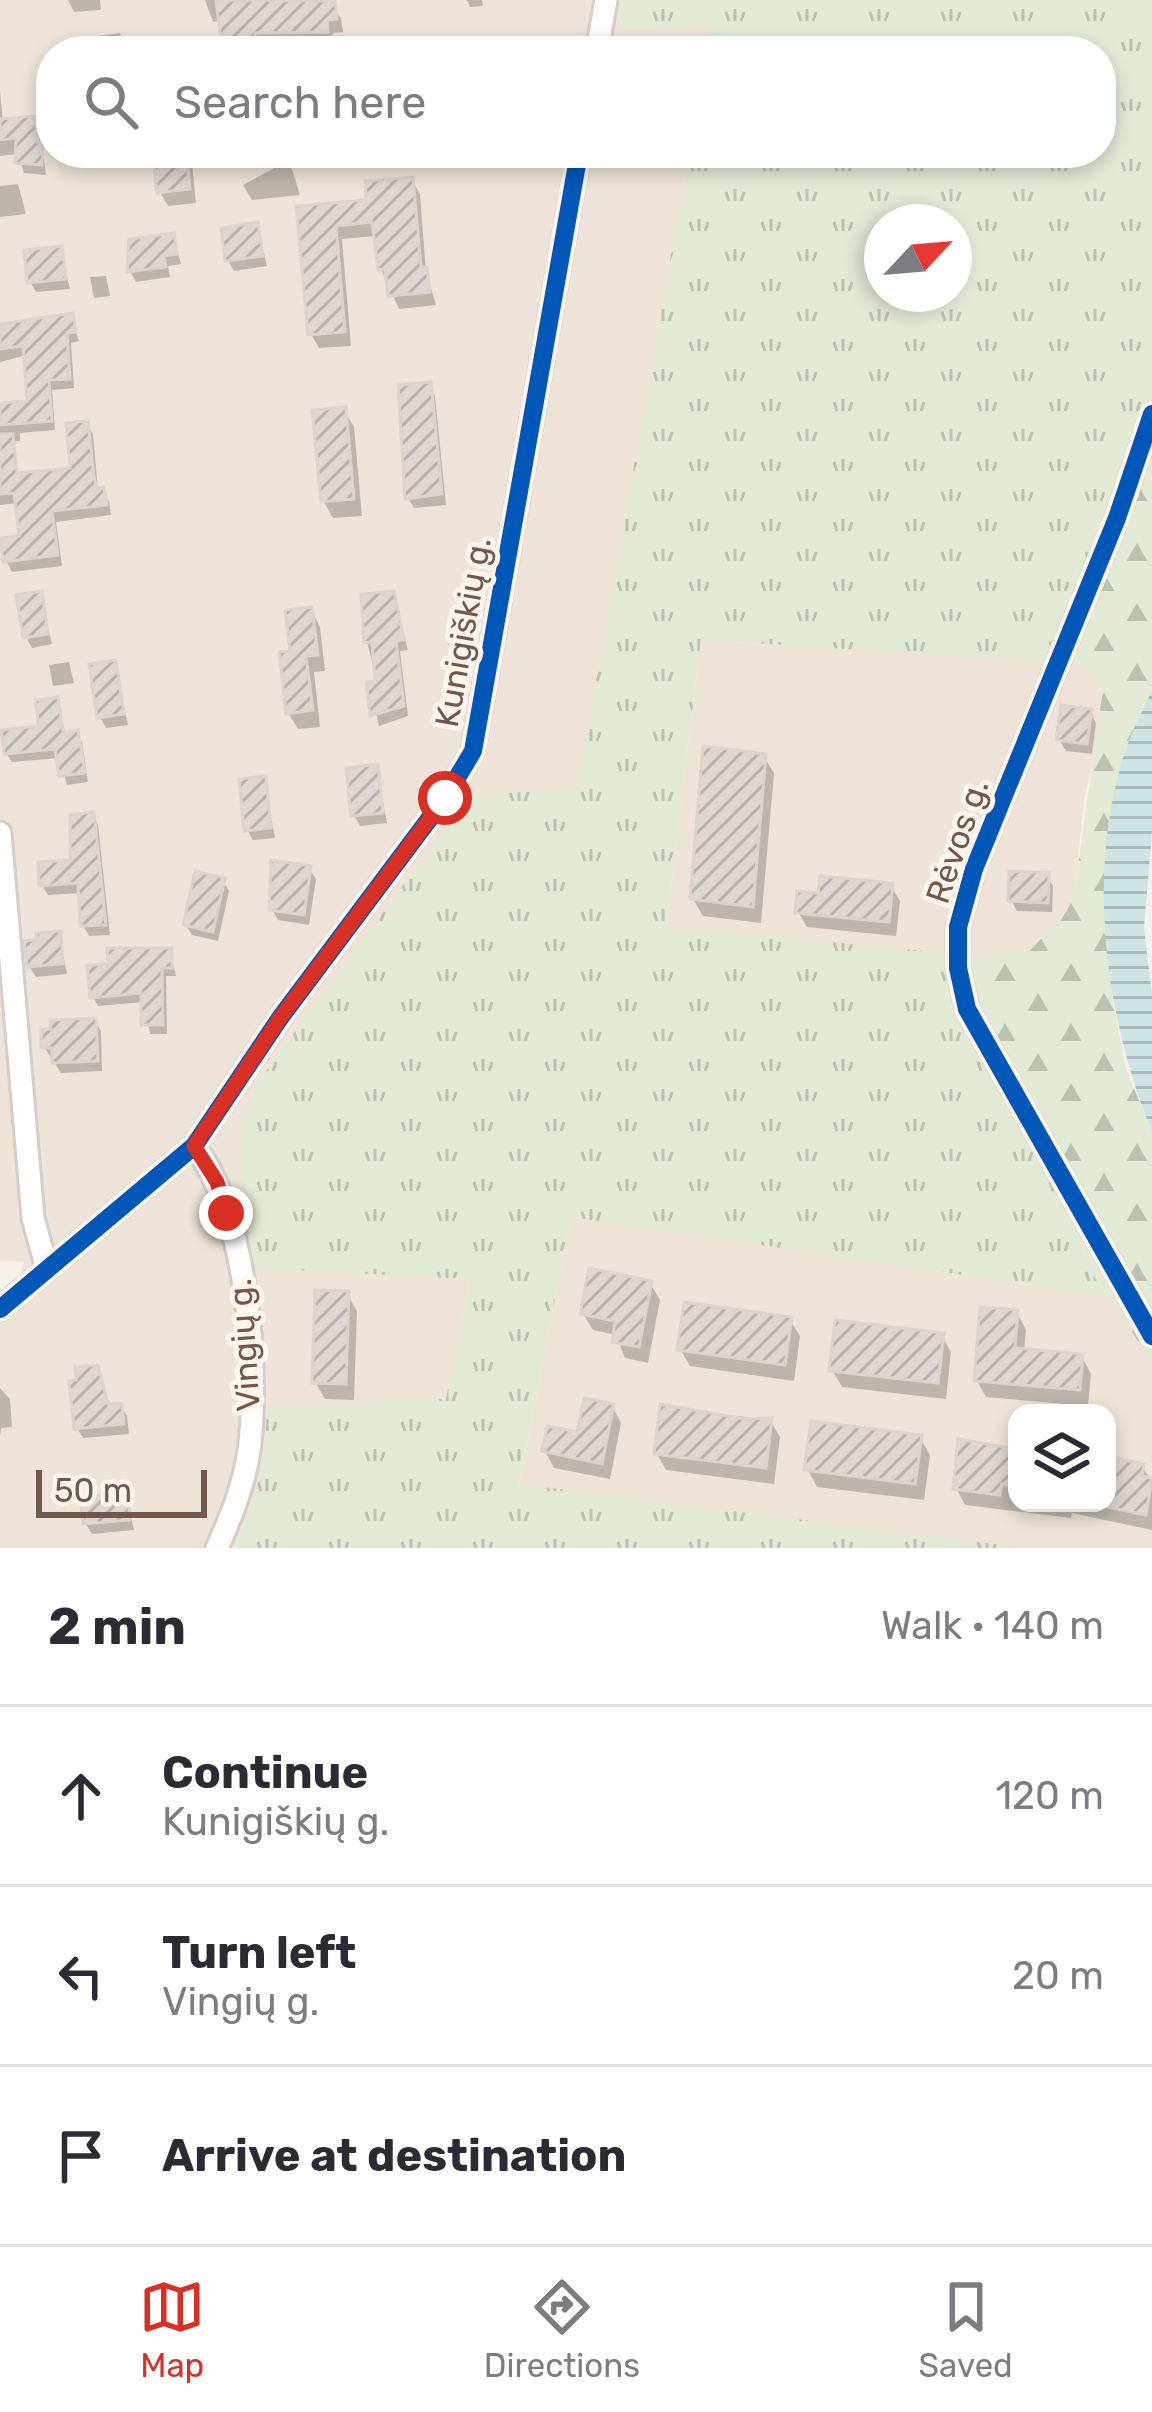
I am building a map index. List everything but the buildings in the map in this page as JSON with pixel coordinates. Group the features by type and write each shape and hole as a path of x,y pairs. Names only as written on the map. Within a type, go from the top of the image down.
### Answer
{"street":[{"path":"600,36 606,0"},
{"name":"Kunigiškių g.","path":"0,1309 194,1146 280,1018 445,798 472,751 576,168"},
{"name":"Rėvos g.","path":"1152,414 1117,518 974,868 958,927 958,968 983,1045 1152,1336"},
{"path":"0,833 33,1218 47,1269"},
{"name":"Vingių g.","path":"194,1146 217,1182 236,1250 252,1398 249,1452 234,1510 217,1548"}],"shaded area":[{"path":"0,0 623,0 620,28 712,26 710,36 36,36 36,168 686,168 577,789 255,1268 470,1278 446,1400 267,1407 264,1467 252,1515 232,1548 0,1548 0,1293 20,1276 24,1262 0,1261"},
{"path":"701,640 1072,663 1093,673 1102,697 1100,734 1084,801 1075,886 1066,912 1027,955 968,955 666,927"},
{"path":"1152,690 1152,831 1144,928 1152,995 1152,1132 1113,996 1104,899 1112,804 1126,749"},
{"path":"571,1217 1112,1297 1152,1366 1152,1548 1025,1548 519,1485"}],"green space":[{"path":"623,0 1152,0 1152,456 1072,663 701,640 666,926 968,955 1091,1211 1092,1274 1112,1297 571,1217 519,1484 1025,1548 232,1548 258,1480 267,1407 446,1399 470,1279 255,1268 242,1174 243,1129 258,1082 469,796 577,788 686,168 1116,168 1116,36 709,36 711,26 619,28"},
{"path":"1152,456 1152,690 1123,760 1109,836 1105,913 1113,1003 1126,1069 1152,1132 1152,1366 1112,1297 1092,1274 1090,1211 977,1005 968,955 1027,954 1066,912 1075,886 1102,697 1093,674 1072,663"}],"cycle path":[{"path":"0,1309 194,1146 280,1018 445,798 473,751 576,168"},
{"path":"1152,414 1117,518 974,869 958,927 958,968 967,1009 1152,1336"}],"route":[{"path":"226,1213 217,1182 194,1146 280,1018 445,798"}]}
